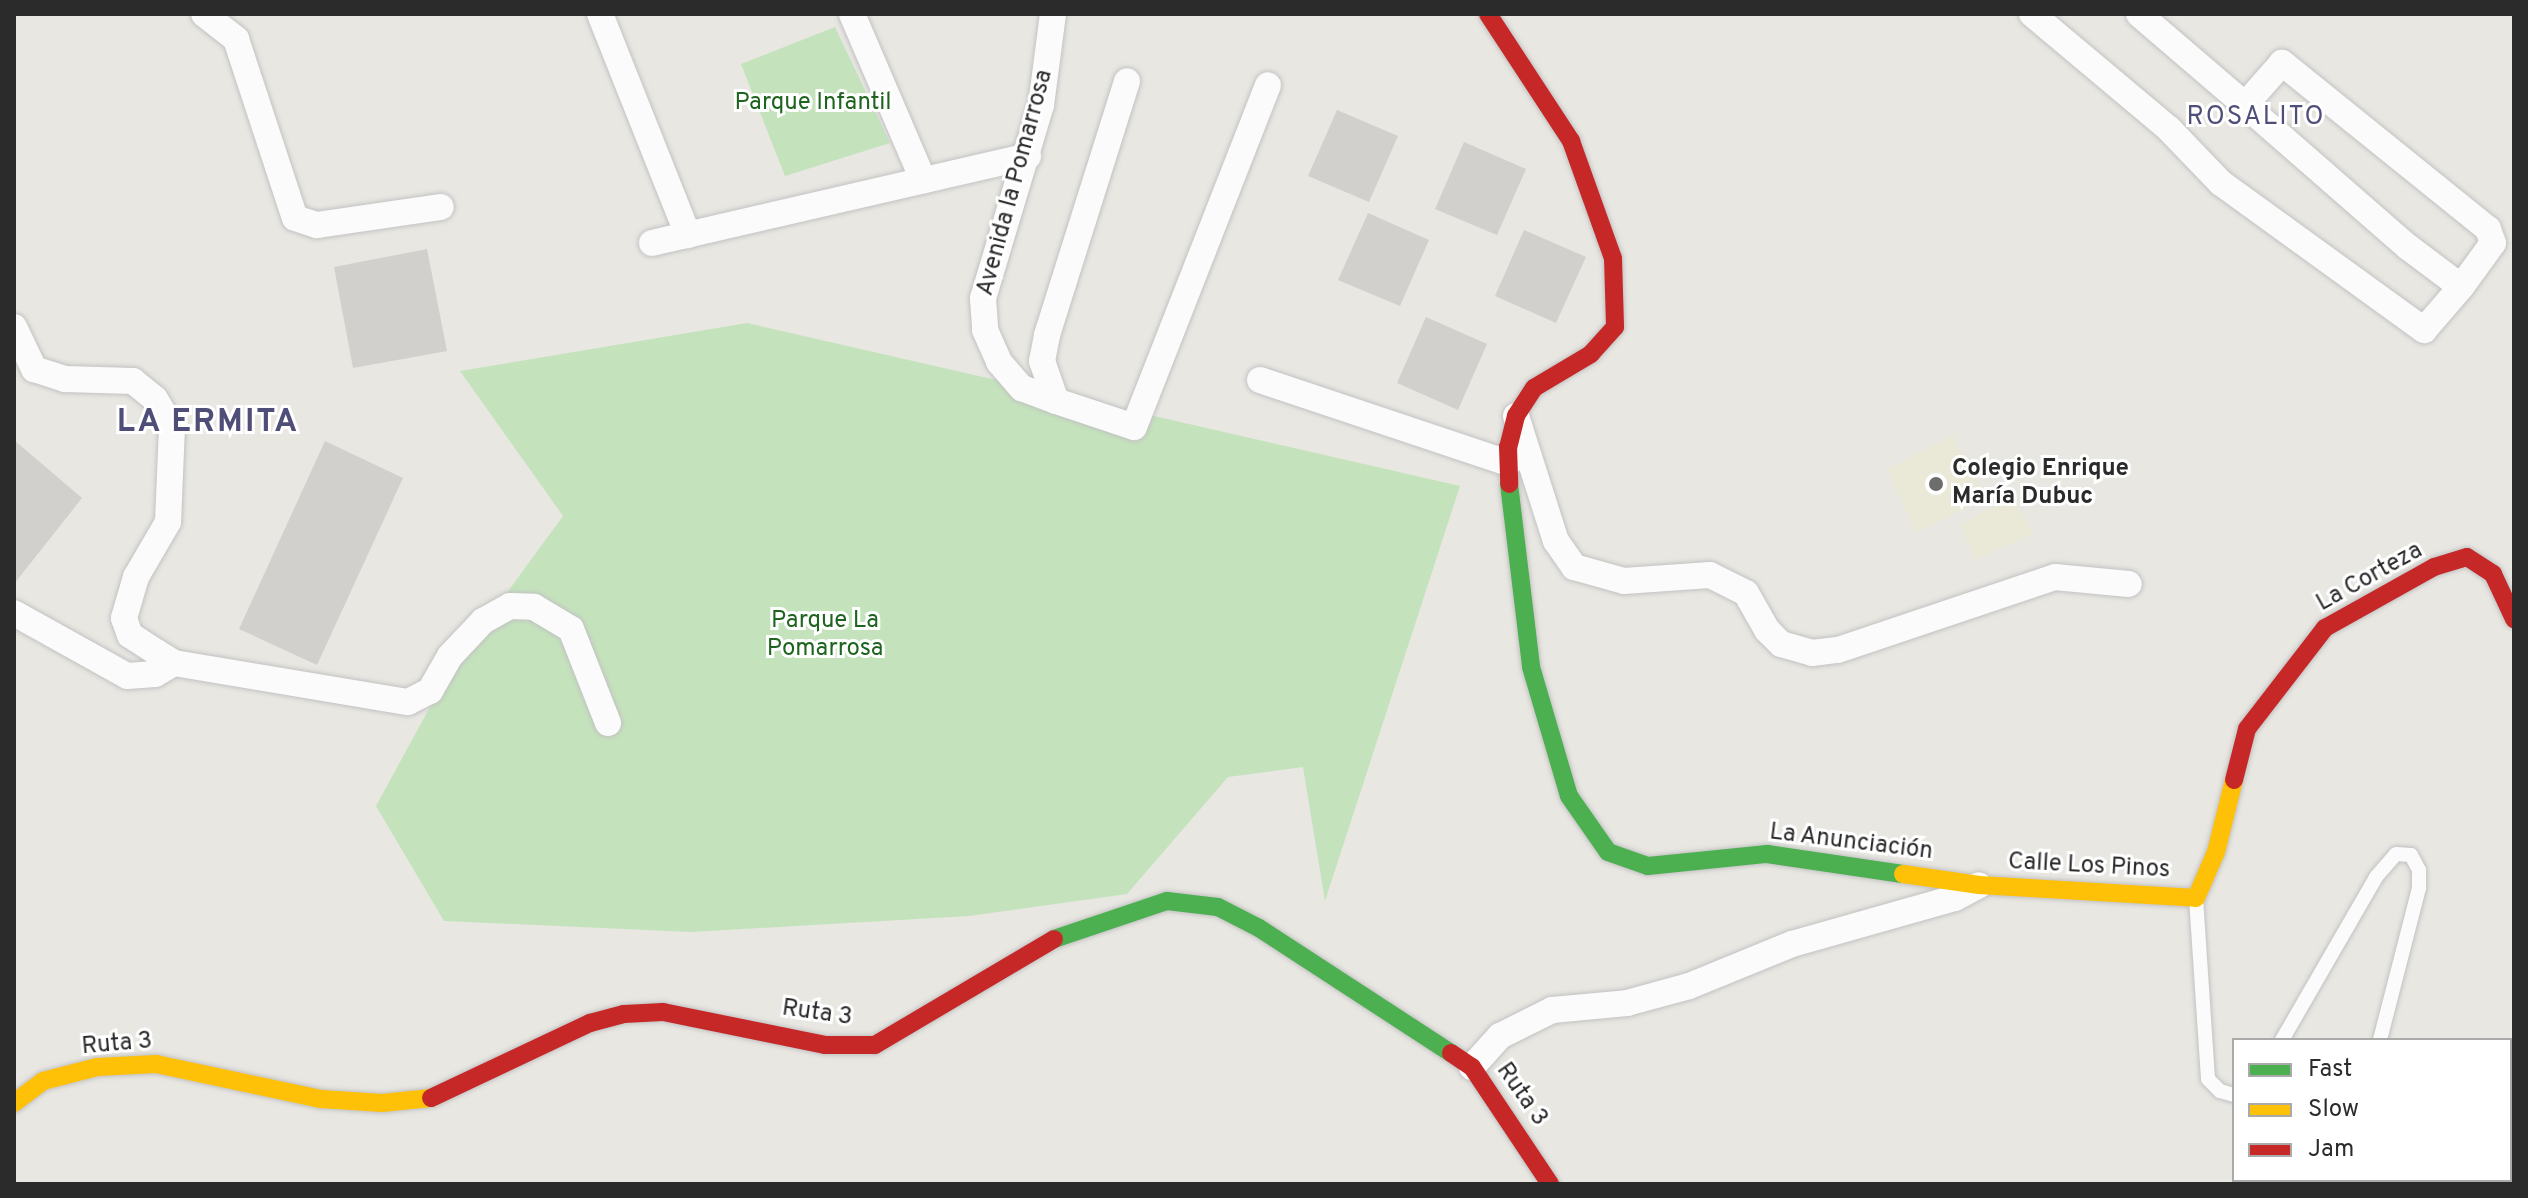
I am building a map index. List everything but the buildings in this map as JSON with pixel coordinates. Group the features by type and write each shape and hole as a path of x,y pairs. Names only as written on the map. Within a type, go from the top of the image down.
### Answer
{"street":[{"path":"204,14 236,39 295,218 317,225 441,207"},
{"path":"600,14 688,235"},
{"path":"852,14 923,180"},
{"name":"Avenida la Pomarrosa","path":"1053,14 1041,105 983,298 985,330 994,351 1022,388 1056,401"},
{"path":"1488,14 1571,141 1613,258 1618,293 1615,327 1591,354 1534,388 1516,416 1556,541 1574,567 1624,581 1710,575 1746,593 1767,630 1781,644 1812,653 1838,650 2055,577 2129,584"},
{"path":"2032,14 2169,129 2221,183 2424,330 2493,243 2488,229 2282,63 2245,105"},
{"path":"2139,14 2461,287"},
{"path":"1127,81 1047,335 1042,361 1056,401 1134,427 1268,85"},
{"path":"652,243 1028,156"},
{"path":"14,327 34,369 65,379 133,381 155,399 172,427 168,522 136,577 124,618 130,635 174,663 408,702 430,691 450,656 483,621 510,606 534,607 571,629 608,723"},
{"path":"1260,380 1508,463"},
{"name":"La Anunciación","path":"1516,416 1508,463 1511,532 1531,667 1569,796 1586,827 1608,852 1648,866 1767,854 1979,885"},
{"name":"La Corteza","path":"2196,898 2216,852 2247,729 2325,628 2434,567 2467,557 2493,574 2514,619"},
{"path":"14,613 127,676 155,674 174,663"},
{"path":"1472,1067 1500,1036 1552,1010 1627,1003 1689,986 1792,944 1955,898 1979,885"},
{"name":"Calle Los Pinos","path":"1979,885 2196,898"},
{"name":"Ruta 3","path":"14,1103 43,1081 97,1067 156,1064 321,1099 382,1103 431,1098 590,1023 624,1014 663,1012 825,1045 875,1045 919,1023 1045,943 1099,920 1167,901 1218,907 1259,928 1472,1067 1550,1184"}],"lane":[{"path":"2283,1038 2376,877 2396,854 2411,855 2419,870 2419,888 2381,1038"},
{"path":"2196,898 2208,1079 2220,1091 2232,1094"}],"shaded area":[{"name":"Colegio Enrique María Dubuc","path":"1953,435 1986,498 1916,533 1887,470"},
{"path":"2012,497 2034,534 1976,559 1959,525"}],"green space":[{"name":"Parque Infantil","path":"835,27 890,143 785,176 741,64"},
{"name":"Parque La Pomarrosa","path":"747,323 1460,486 1325,901 1303,767 1228,777 1127,894 969,916 691,932 444,921 376,806 449,672 563,516 460,371"}],"traffic: fast":[{"path":"1509,484 1531,667 1569,796 1608,852 1648,866 1767,854 1903,874"},
{"path":"1054,939 1167,901 1218,907 1259,928 1451,1053"}],"traffic: slow":[{"path":"1903,874 1979,885 2196,898 2216,852 2234,780"},
{"path":"14,1103 43,1081 97,1067 156,1064 321,1099 382,1103 431,1098"}],"traffic: jam":[{"path":"1488,14 1571,141 1613,258 1615,327 1591,354 1534,388 1516,416 1508,447 1509,484"},
{"path":"2234,780 2247,729 2325,628 2434,567 2467,557 2493,574 2514,619"},
{"path":"431,1098 590,1023 624,1014 663,1012 825,1045 875,1045 1054,939"},
{"path":"1451,1053 1472,1067 1550,1184"}],"place":[{"name":"Colegio Enrique María Dubuc","path":"1936,484"}],"district":[{"name":"ROSALITO","path":"2256,118"},
{"name":"LA ERMITA","path":"208,423"}]}
